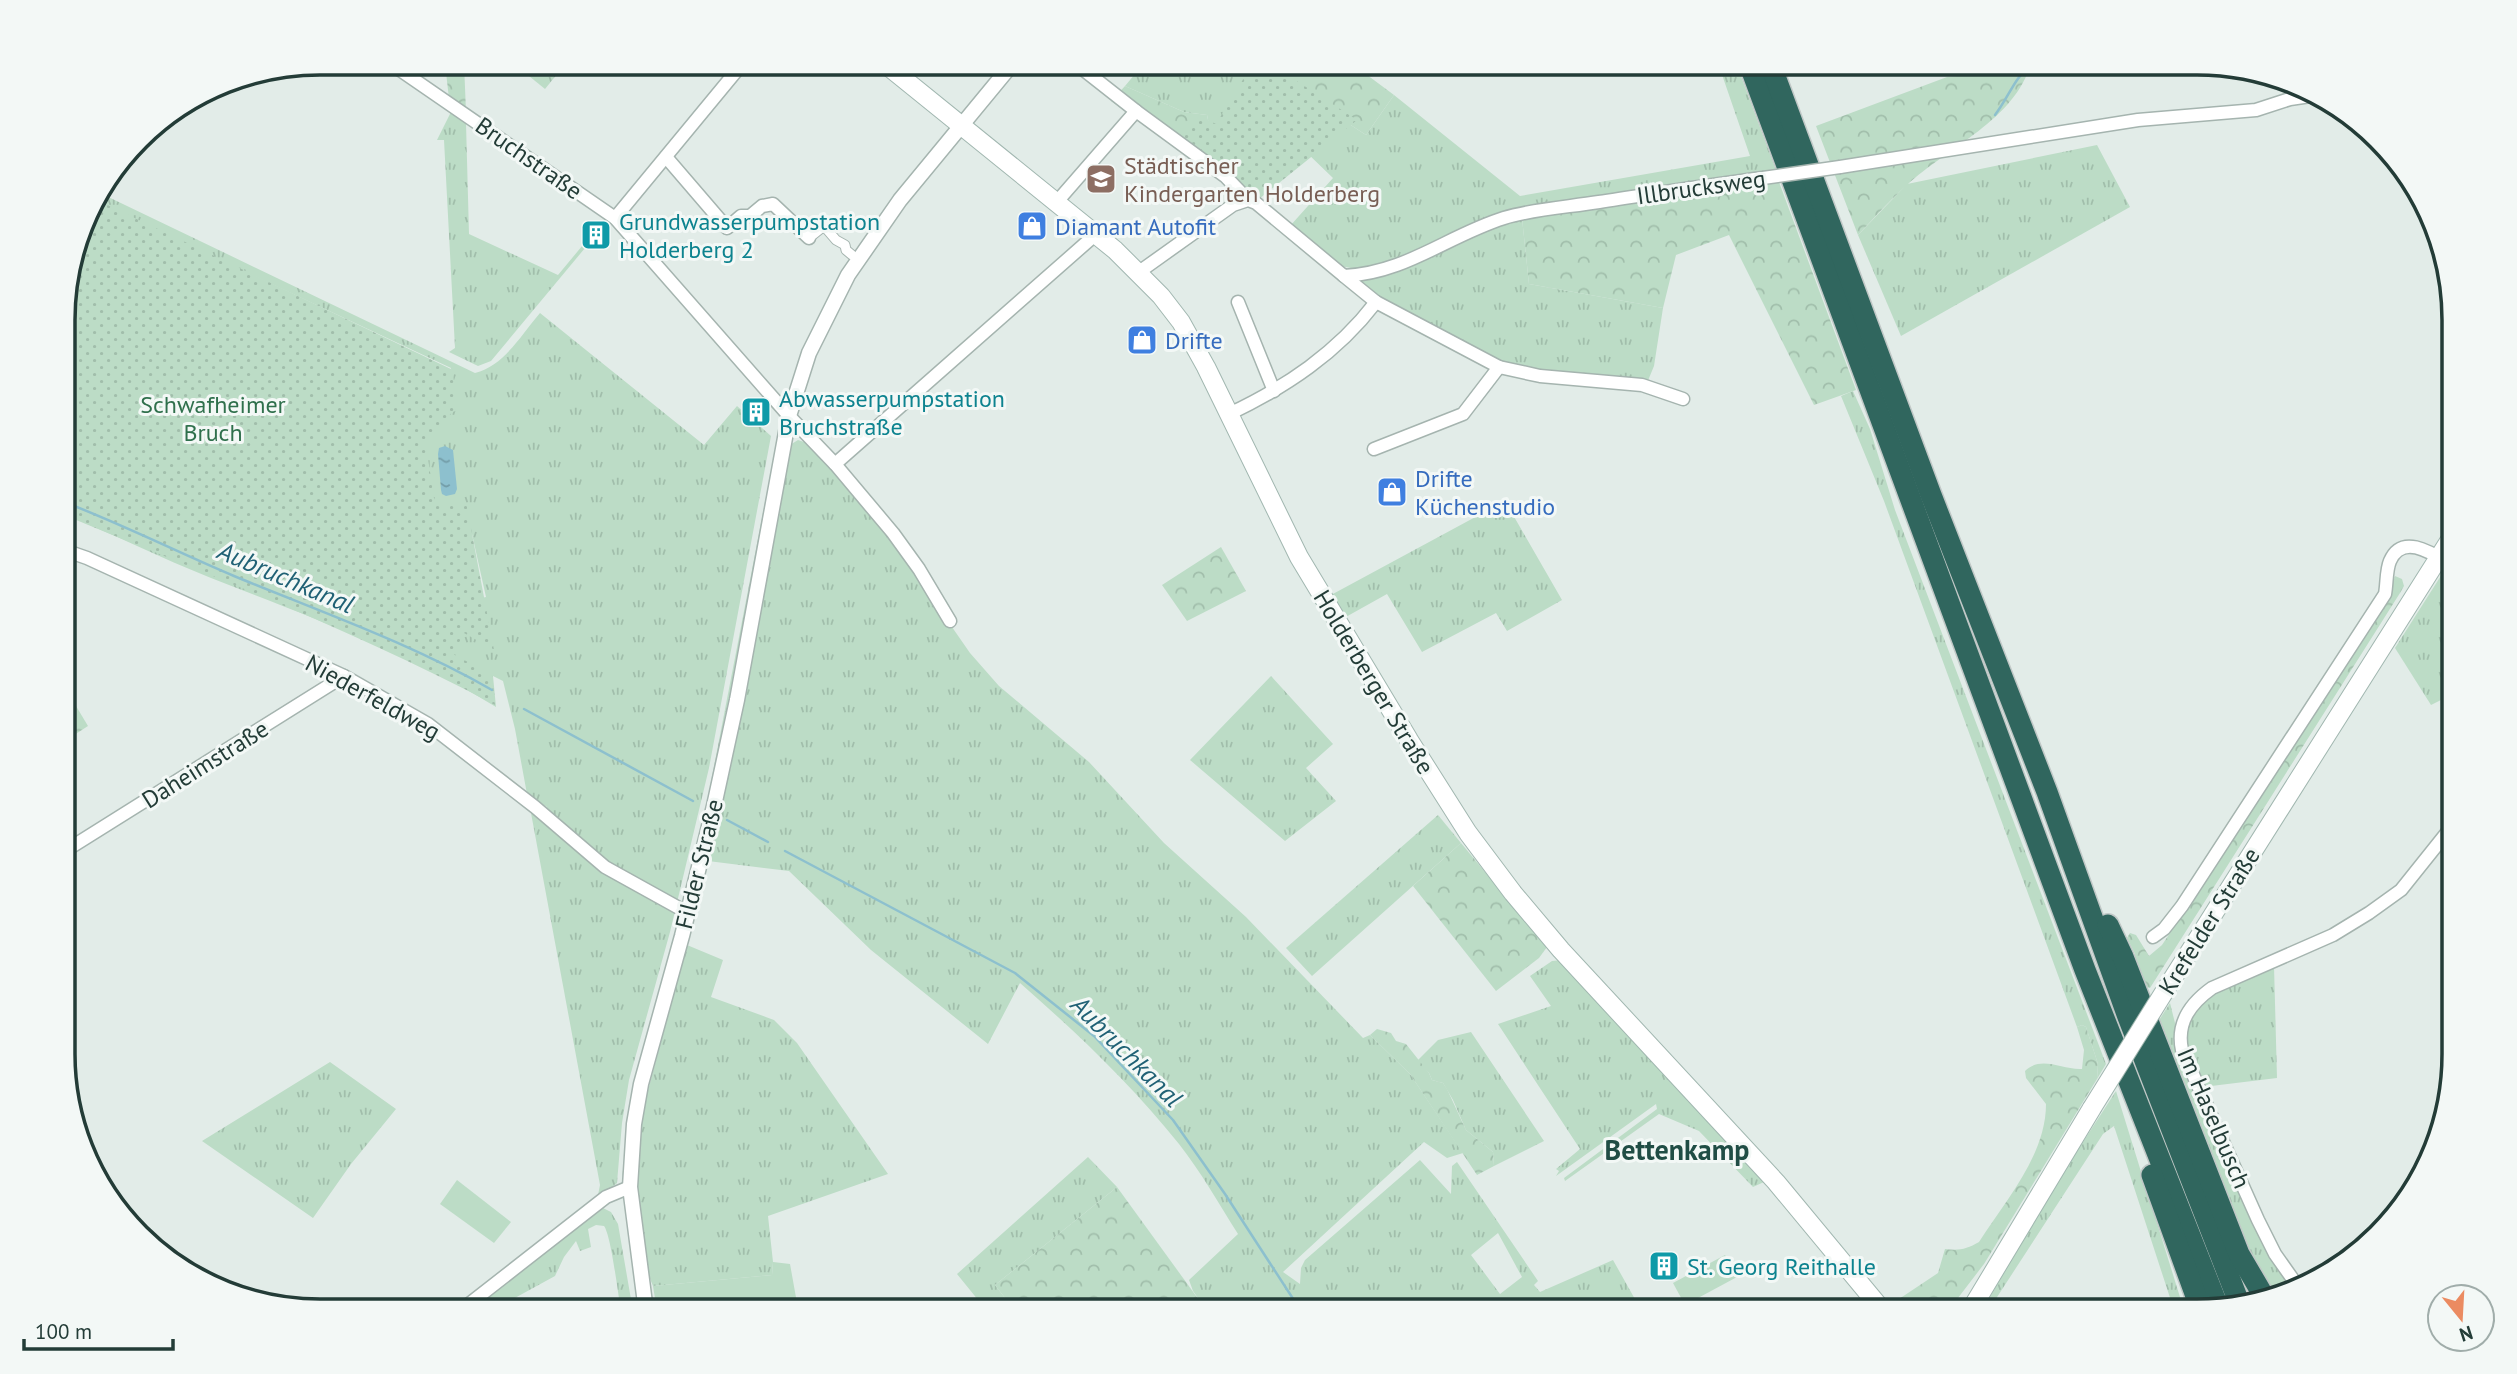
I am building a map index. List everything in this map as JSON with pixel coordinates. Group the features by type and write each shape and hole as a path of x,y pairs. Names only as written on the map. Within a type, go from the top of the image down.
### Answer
{"highway":[{"path":"1753,75 2085,970 2215,1298"},
{"path":"1774,75 2236,1295"},
{"path":"2047,792 2063,819 2123,957 2239,1254 2260,1290"},
{"path":"2085,970 2159,1196 2197,1298"},
{"path":"2159,1196 2172,1248 2190,1298"}],"main road":[{"name":"Holderberger Straße","path":"899,75 1139,272 1181,322 1299,556 1468,833 1513,893 1561,950 1776,1182 1875,1298"},
{"name":"Krefelder Straße","path":"1977,1298 2166,989 2442,567"}],"street":[{"name":"Bruchstraße","path":"407,75 615,218 789,416 835,464 893,533 919,569 950,621"},
{"path":"615,218 733,75"},
{"name":"Filder Straße","path":"644,1299 630,1187 634,1124 641,1084 688,913 737,700 789,416 809,353 848,275 900,200 1003,75"},
{"path":"1090,75 1226,177 1248,200 1256,203 1376,302 1499,367 1540,376 1642,385 1683,399"},
{"name":"Illbrucksweg","path":"1344,276 1379,272 1400,266 1463,234 1506,218 2138,120 2256,110 2299,98"},
{"path":"1055,204 1136,111"},
{"path":"666,157 727,228 741,216 750,216 762,206 773,204 809,238 824,226 852,255"},
{"path":"1139,272 1233,205 1248,200"},
{"path":"835,464 1095,235"},
{"path":"1238,302 1274,391"},
{"path":"1228,414 1274,391 1343,341 1376,302"},
{"path":"1374,449 1463,414 1499,367"},
{"path":"2153,937 2164,929 2182,906 2385,594 2390,560 2399,550 2410,546 2425,550 2442,560"},
{"name":"Niederfeldweg","path":"76,554 344,676 428,724 606,867 688,913"},
{"name":"Daheimstraße","path":"75,845 344,676"},
{"name":"Im Haselbusch","path":"2293,1279 2275,1254 2258,1220 2179,1037 2188,1011 2212,988 2333,934 2392,897 2401,890 2442,839"},
{"path":"476,1299 606,1197 630,1187"}],"green space":[{"path":"446,75 464,75 466,112 449,99"},
{"path":"528,75 556,75 545,89"},
{"path":"1134,75 1248,75 1211,134 1207,115 1184,112 1125,86"},
{"path":"1246,75 1288,75 1357,120 1259,199 1182,137 1199,116 1216,124"},
{"path":"1274,75 1367,75 1394,95 1366,135"},
{"path":"1722,75 1740,75 1776,170 1520,210 1407,258 1362,270 1340,266 1290,226 1333,178 1305,151 1256,199 1249,193 1250,189 1337,116 1366,135 1394,95 1520,196 1750,156"},
{"path":"2026,75 2011,101 1996,117 1923,171 1858,235 1816,126 1947,77"},
{"path":"1125,86 1184,112 1207,115 1213,164 1206,170 1111,101"},
{"path":"451,112 466,123 469,234 558,275 602,222 605,224 491,361 478,366 449,352 455,348 444,140 437,140"},
{"path":"2097,145 2130,207 1901,336 1858,235 1907,184"},
{"path":"1779,182 1856,390 1814,405 1729,235 1676,255 1663,308 1529,284 1522,218"},
{"path":"109,197 475,373 495,364 503,357 540,313 704,445 737,406 771,436 709,768 670,932 629,1080 617,1183 597,1200 600,1185 531,813 548,821 547,807 527,794 503,681 493,676 496,707 393,652 76,519 76,498 212,559 453,604 486,597 472,534 430,519 422,440 453,404 451,368 104,206"},
{"name":"Schwafheimer Bruch","path":"105,204 453,370 456,411 452,412 426,445 435,505 466,502 494,650 464,633 453,654 492,675 495,705 336,628 76,520 77,288 94,226"},
{"path":"1522,218 1529,284 1663,308 1654,366 1647,383 1541,373 1500,363 1395,310 1359,281 1398,270 1476,233"},
{"path":"1853,391 1870,429 1895,510 2106,1064 2097,1079 2098,1064 2086,1027 2077,1027 1884,501 1841,396"},
{"path":"779,430 723,738 710,787"},
{"path":"798,440 810,444 884,529 970,653 999,686 1089,762 1164,843 1246,917 1363,1038 1370,1035 1410,1074 1463,1153 1447,1158 1424,1142 1283,1272 1300,1284 1301,1268 1305,1260 1420,1160 1451,1194 1452,1166 1457,1162 1538,1281 1534,1285 1540,1292 1613,1260 1634,1298 1198,1299 1189,1280 1238,1234 1195,1166 1161,1122 1103,1060 1020,983 988,1044 871,950 789,871 708,861 731,766 790,445","holes":["1498,1233 1522,1277 1500,1294 1471,1255"]},
{"path":"1505,501 1562,600 1507,631 1496,613 1422,652 1387,594 1344,618 1331,595"},
{"path":"1221,547 1246,591 1187,621 1162,585"},
{"path":"2442,574 2442,700 2431,705 2395,648"},
{"path":"2395,576 2402,579 2404,586 2400,593 2150,988 2142,986 2133,962 2135,954 2127,938 2130,933 2136,935 2149,956 2162,945 2300,737 2390,592"},
{"path":"1271,676 1333,744 1306,768 1336,801 1285,841 1190,760"},
{"path":"75,705 88,726 75,734"},
{"path":"1438,815 1461,843 1312,976 1286,948"},
{"path":"1461,843 1547,947 1539,958 1496,991 1413,886"},
{"path":"679,916 680,921 622,1179 630,1100"},
{"path":"687,945 723,960 711,997 774,1020 797,1043 888,1174 768,1216 772,1275 653,1286 646,1269 635,1186 639,1124"},
{"path":"1562,960 1764,1182 1753,1187 1699,1131 1659,1114 1565,1181 1564,1178 1657,1109 1656,1104 1556,1176 1559,1171 1556,1169 1580,1149 1498,1024 1551,1006 1530,976 1552,961"},
{"path":"2274,966 2277,1078 2203,1087 2186,1048 2185,1024 2213,991"},
{"path":"2170,1003 2176,1027 2290,1280 2269,1288 2248,1254 2156,1025"},
{"path":"2077,1027 2086,1027 2098,1064 2097,1079 1984,1264 1958,1298 1900,1298 1938,1273 1945,1249 1963,1249 1979,1242 2012,1193 2032,1159 2044,1123 2046,1104 2026,1078 2025,1071 2038,1064 2082,1069 2084,1050"},
{"path":"1377,1029 1391,1033 1396,1041 1406,1044 1432,1080 1443,1083 1466,1130 1493,1152 1494,1166 1477,1175 1410,1074 1370,1035"},
{"path":"1471,1032 1544,1141 1494,1166 1493,1152 1466,1130 1443,1083 1432,1080 1417,1061 1438,1040"},
{"path":"330,1062 396,1109 351,1164 313,1218 202,1141"},
{"path":"2116,1091 2180,1298 2170,1298 2114,1126 2103,1134 1996,1298 1989,1298 2048,1196"},
{"path":"1088,1157 1117,1187 995,1285 1005,1299 977,1299 957,1274"},
{"path":"457,1180 511,1222 494,1243 440,1204"},
{"path":"1117,1187 1198,1299 1005,1299 995,1285"},
{"path":"601,1207 611,1212 618,1224 631,1299 619,1299 607,1232 604,1226 596,1225 588,1229 591,1247 580,1251 576,1241 555,1276 513,1299 481,1299"},
{"path":"1725,1255 1737,1277 1697,1298 1681,1298 1673,1283"},
{"path":"773,1262 790,1264 796,1299 655,1299 653,1286 772,1275"}],"water":[{"path":"445,446 453,450 457,489 455,494 446,496 441,490 438,454 439,448"}],"waterway":[{"path":"1995,115 2021,75"},
{"name":"Aubruchkanal","path":"76,507 429,657 492,690"},
{"name":"Aubruchkanal","path":"524,709 693,801"},
{"name":"Aubruchkanal","path":"727,820 768,842"},
{"name":"Aubruchkanal","path":"785,851 1015,973 1094,1036 1173,1120 1293,1298"}],"place":[{"name":"Städtischer Kindergarten Holderberg","path":"1101,179"},
{"name":"Diamant Autofit","path":"1032,226"},
{"name":"Grundwasserpumpstation Holderberg 2","path":"596,235"},
{"name":"Drifte","path":"1142,340"},
{"name":"Abwasserpumpstation Bruchstraße","path":"756,412"},
{"name":"Drifte Küchenstudio","path":"1392,492"},
{"name":"St. Georg Reithalle","path":"1664,1266"}],"district":[{"name":"Bettenkamp","path":"1677,1149"}]}
